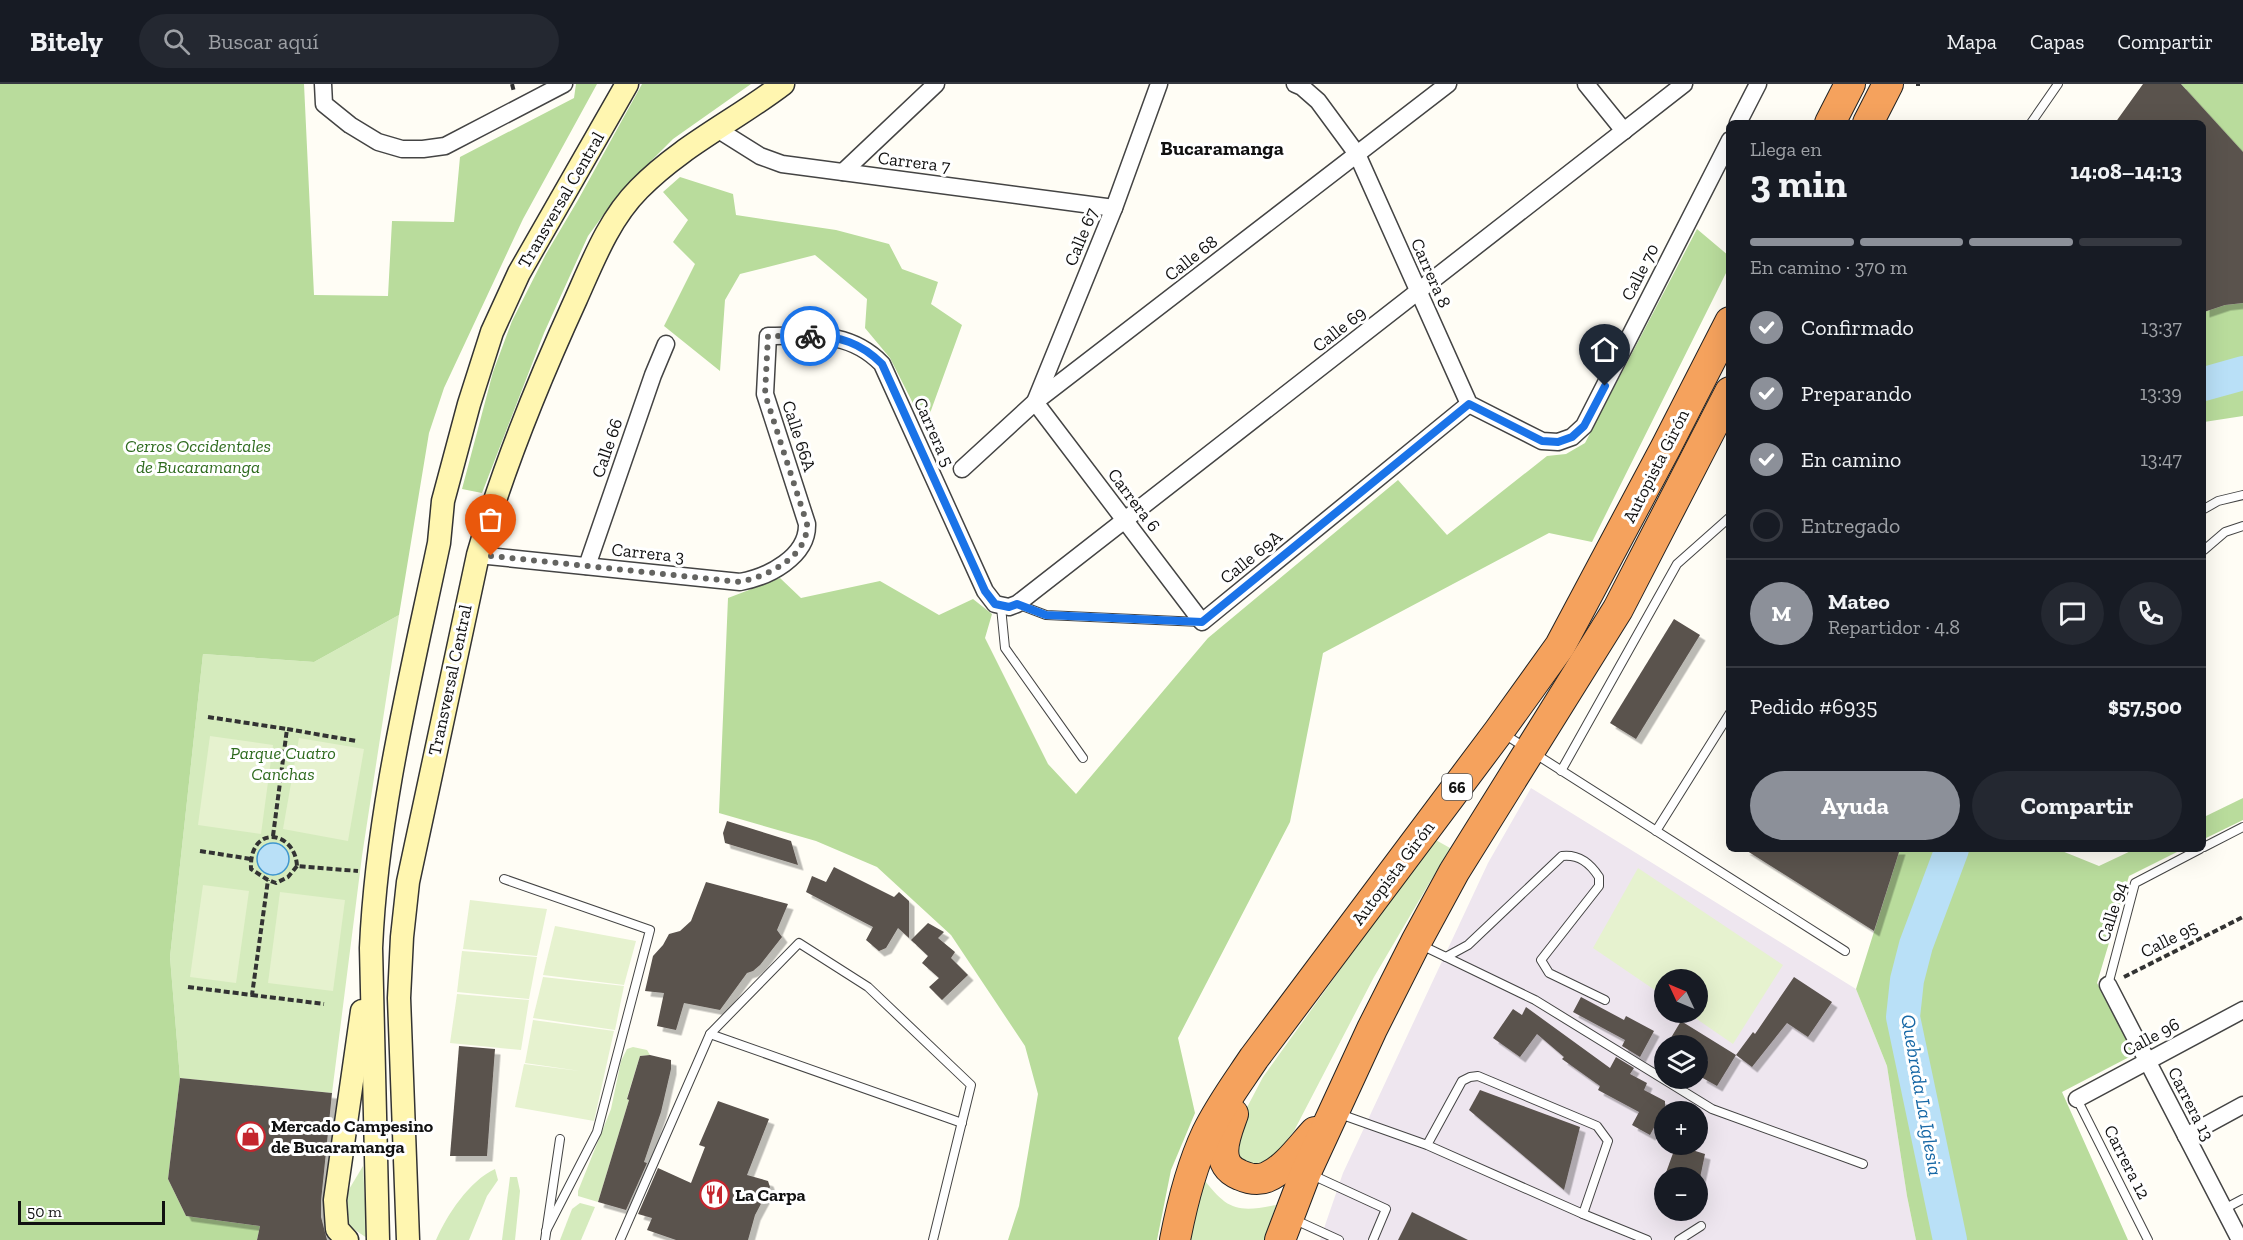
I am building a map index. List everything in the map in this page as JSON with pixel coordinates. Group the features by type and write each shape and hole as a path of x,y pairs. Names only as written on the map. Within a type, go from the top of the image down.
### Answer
{"highway":[{"path":"1832,120 1850,84"},
{"path":"1870,120 1888,84"},
{"name":"Autopista Girón","path":"1175,1240 1190,1176 1207,1133 1254,1058 1543,670 1577,616 1726,330"},
{"name":"Autopista Girón","path":"1284,1228 1306,1172 1416,942 1454,872 1618,609 1726,400"},
{"path":"1254,1058 1222,1150 1224,1161 1236,1174 1257,1179 1274,1173 1334,1112"}],"main road":[{"name":"Transversal Central","path":"378,1240 371,948 376,873 400,734 439,543 443,501 480,368 496,323 519,273 627,84"},
{"name":"Transversal Central","path":"408,1240 399,998 408,882 478,555 492,507 567,318 611,226 625,206 654,174 783,84"},
{"path":"347,1240 337,1229 335,1200 371,948"}],"street":[{"path":"323,84 324,104 350,125 378,142 402,149 445,146 564,84"},
{"path":"843,172 936,84"},
{"name":"Calle 67","path":"1035,402 1114,208 1159,84"},
{"name":"Carrera 8","path":"1295,84 1302,87 1317,101 1357,154 1469,404"},
{"name":"Calle 68","path":"962,469 1035,402 1448,84"},
{"path":"1586,84 1623,131"},
{"name":"Calle 69","path":"1009,605 1125,520 1684,84"},
{"path":"1740,120 1758,84"},
{"name":"Carrera 7","path":"717,129 771,161 1114,208"},
{"name":"Calle 70","path":"1469,404 1542,441 1558,442 1572,437 1584,426 1726,148"},
{"name":"Calle 66A","path":"768,336 765,394 807,524 807,534 803,545"},
{"name":"Carrera 5","path":"768,336 827,336 851,341 870,351 882,364 985,591 995,604 1009,605"},
{"name":"Calle 66","path":"586,566 666,344"},
{"name":"Carrera 6","path":"1035,402 1202,622"},
{"name":"Calle 69A","path":"1202,622 1469,404"},
{"name":"Carrera 3","path":"478,555 740,582 753,579 776,568 803,545"},
{"name":"Carrera 13","path":"2108,985 2240,1240"},
{"name":"Calle 96","path":"2077,1099 2243,1010"},
{"path":"2186,1136 2243,1105"}],"lane":[{"path":"2033,120 2058,84"},
{"path":"2206,508 2218,501 2243,495"},
{"path":"1561,771 1677,564 1726,521"},
{"path":"2206,547 2225,532 2243,526"},
{"path":"1083,758 1005,648 1009,605 1046,615 1202,622"},
{"path":"1656,831 1726,719"},
{"path":"1499,731 1845,951"},
{"name":"Calle 94","path":"2206,846 2243,827"},
{"name":"Calle 94","path":"2108,985 2135,883 2194,852"},
{"path":"1446,957 1468,945 1562,856 1571,855 1580,858 1595,870 1599,877 1599,886 1541,960 1549,973 1605,1000"},
{"path":"504,879 650,930 597,1132 545,1236"},
{"path":"1416,942 1535,1000 1712,1109 1863,1164"},
{"path":"620,1240 710,1034 799,943 868,987 971,1085 933,1240"},
{"path":"710,1034 962,1123"},
{"path":"1427,1144 1462,1081 1478,1076 1597,1126 1608,1141 1583,1214"},
{"name":"Carrera 12","path":"2077,1099 2148,1240"},
{"path":"1334,1112 1427,1144 1647,1240"},
{"path":"545,1236 560,1139"},
{"path":"1306,1172 1386,1209 1373,1240"},
{"path":"2224,1209 2243,1199"},
{"path":"1679,1240 1701,1226"},
{"path":"1284,1228 1339,1240"}],"path":[{"path":"208,717 356,741"},
{"path":"273,836 287,729"},
{"path":"273,836 289,845 296,855 297,866 288,877 276,883 251,869 251,859 257,843 265,837 273,836"},
{"path":"200,851 251,859"},
{"path":"297,866 376,873"},
{"path":"252,995 268,880"},
{"name":"Calle 95","path":"2108,985 2243,917"},
{"path":"188,987 324,1004"}],"shaded area":[{"path":"1531,788 1856,989 1887,1066 1916,1240 1320,1240 1343,1173 1488,863"}],"green space":[{"name":"Cerros Occidentales de Bucaramanga","path":"0,84 304,84 314,295 388,296 392,221 454,222 460,157 574,98 576,84 597,84 523,219 444,388 429,433 399,615 314,662 203,654 170,957 180,1078 168,1179 186,1216 260,1226 257,1240 0,1240"},
{"path":"642,84 751,84 673,139 620,192 588,236 544,333 482,493 462,489 493,372 512,321 546,254"},
{"path":"2181,84 2243,84 2243,152"},
{"path":"680,177 733,194 736,215 836,230 889,244 902,269 938,282 931,304 962,325 925,427 890,358 865,328 867,299 815,255 740,274 725,300 720,371 664,326 695,264 673,242 688,220 663,192"},
{"path":"1697,229 1726,253 1726,273 1592,542 1549,533 1323,653 1290,822 1178,1038 1195,1113 1171,1170 1157,1240 1008,1240 1019,1206 1038,1094 1025,1046 951,935 877,867 816,841 719,813 728,598 780,578 801,598 880,581 939,615 973,599 992,614 985,638 1048,764 1076,794 1208,638 1398,480 1447,535 1547,456 1566,454 1585,443"},
{"path":"2243,303 2243,416 2206,422 2206,311 2225,305"},
{"name":"Parque Cuatro Canchas","path":"399,615 362,856 332,1093 180,1078 170,957 203,654 314,662"},
{"path":"210,736 273,745 261,834 198,825"},
{"path":"299,738 364,749 348,841 283,829"},
{"path":"2243,798 2243,820 2206,838 2206,816"},
{"path":"1434,839 1450,848 1374,977 1294,1131 1273,1158 1263,1163 1251,1164 1239,1158 1233,1134 1263,1077"},
{"path":"1899,852 2064,852 2099,866 2129,852 2177,852 2129,876 2097,983 2135,1054 2062,1092 2128,1240 1916,1240 1887,1066 1856,989"},
{"path":"1638,868 1783,965 1733,1044 1703,1023 1708,1023 1708,969 1654,969 1654,990 1593,948"},
{"path":"203,885 249,891 236,983 190,977"},
{"path":"280,892 345,900 333,991 268,983"},
{"path":"470,900 547,909 537,956 463,949"},
{"path":"555,926 636,941 624,985 543,975"},
{"path":"462,951 537,957 529,999 457,992"},
{"path":"543,977 624,986 615,1030 533,1018"},
{"path":"457,994 529,1000 521,1050 450,1043"},
{"path":"533,1020 614,1031 594,1121 515,1107 524,1064 580,1071 525,1063"},
{"path":"633,1047 647,1050 650,1055 640,1056 598,1202 578,1196 578,1191 611,1109 621,1061 627,1049"},
{"path":"363,1166 367,1238 352,1228 343,1218 345,1196"},
{"path":"495,1169 498,1180 487,1196 469,1240 436,1240 446,1220 468,1190 485,1174"},
{"path":"510,1177 517,1177 520,1191 515,1240 502,1240"},
{"path":"1202,1177 1219,1196 1234,1206 1252,1209 1276,1205 1264,1240 1187,1240"},
{"path":"580,1203 595,1207 581,1240 560,1240 572,1209"}],"water":[{"path":"273,843 284,848 289,859 284,870 273,875 262,870 257,859 262,848"}],"building":[{"path":"2143,84 2181,84 2243,152 2243,303 2225,305 2206,311 2206,120 2117,120"},
{"path":"1674,619 1700,635 1636,739 1610,723"},
{"path":"727,821 791,841 798,865 725,843 723,833"},
{"path":"1749,852 1899,852 1874,931"},
{"path":"834,867 894,897 899,892 909,901 909,938 898,928 886,948 879,951 866,940 873,927 806,892 812,876 826,882"},
{"path":"706,882 788,904 777,930 782,937 760,965 747,973 720,1010 684,1003 676,1030 657,1026 664,993 645,991 653,956 669,934 680,931 691,921"},
{"path":"928,923 944,932 938,938 955,952 951,958 968,975 942,1000 929,987 939,978 922,963 928,956 911,940"},
{"path":"1794,977 1832,1002 1808,1037 1787,1023 1752,1067 1736,1055 1753,1032 1755,1034"},
{"path":"1581,997 1624,1020 1626,1016 1654,1031 1640,1057 1622,1046 1625,1040 1573,1012"},
{"path":"1526,1007 1610,1068 1616,1057 1634,1068 1630,1074 1647,1083 1644,1090 1665,1101 1654,1101 1654,1128 1650,1135 1632,1125 1639,1112 1598,1090 1600,1086 1562,1059 1564,1057 1537,1034 1520,1057 1493,1038 1513,1009 1522,1015"},
{"path":"1680,1023 1684,1023 1704,1035 1673,1035"},
{"path":"1708,1038 1736,1055 1717,1086 1708,1081"},
{"path":"459,1046 495,1049 487,1156 450,1156"},
{"path":"650,1055 671,1060 671,1069 661,1112 644,1162 647,1163 626,1210 598,1202 640,1056"},
{"name":"Mercado Campesino de Bucaramanga","path":"180,1078 332,1093 321,1201 321,1217 327,1240 257,1240 260,1226 186,1216 168,1179"},
{"path":"1480,1090 1580,1127 1564,1190 1469,1110"},
{"name":"La Carpa","path":"718,1101 769,1119 747,1175 768,1181 770,1187 755,1215 748,1240 676,1240 647,1230 652,1218 638,1214 658,1168 691,1183 705,1147 699,1145"},
{"path":"1672,1155 1705,1155 1702,1167 1668,1167"},
{"path":"1412,1212 1468,1240 1398,1240"}],"waterway":[{"name":"Quebrada La Iglesia","path":"2206,383 2243,373"},
{"name":"Quebrada La Iglesia","path":"1950,1240 1903,1017 1907,980 1916,945 1951,852"}],"way so far":[{"path":"491,556 740,582 753,579 776,568 803,545 807,534 807,524 765,394 768,336 810,336"}],"place":[{"name":"Mercado Campesino de Bucaramanga","path":"250,1136"},
{"name":"La Carpa","path":"714,1195"}],"district":[{"name":"Bucaramanga","path":"1222,148"}],"route":[{"path":"810,336 827,336 851,341 870,351 882,364 989,598 1001,607 1017,604 1046,615 1202,622 1469,404 1542,441 1558,442 1572,437 1584,426 1605,386"}]}
